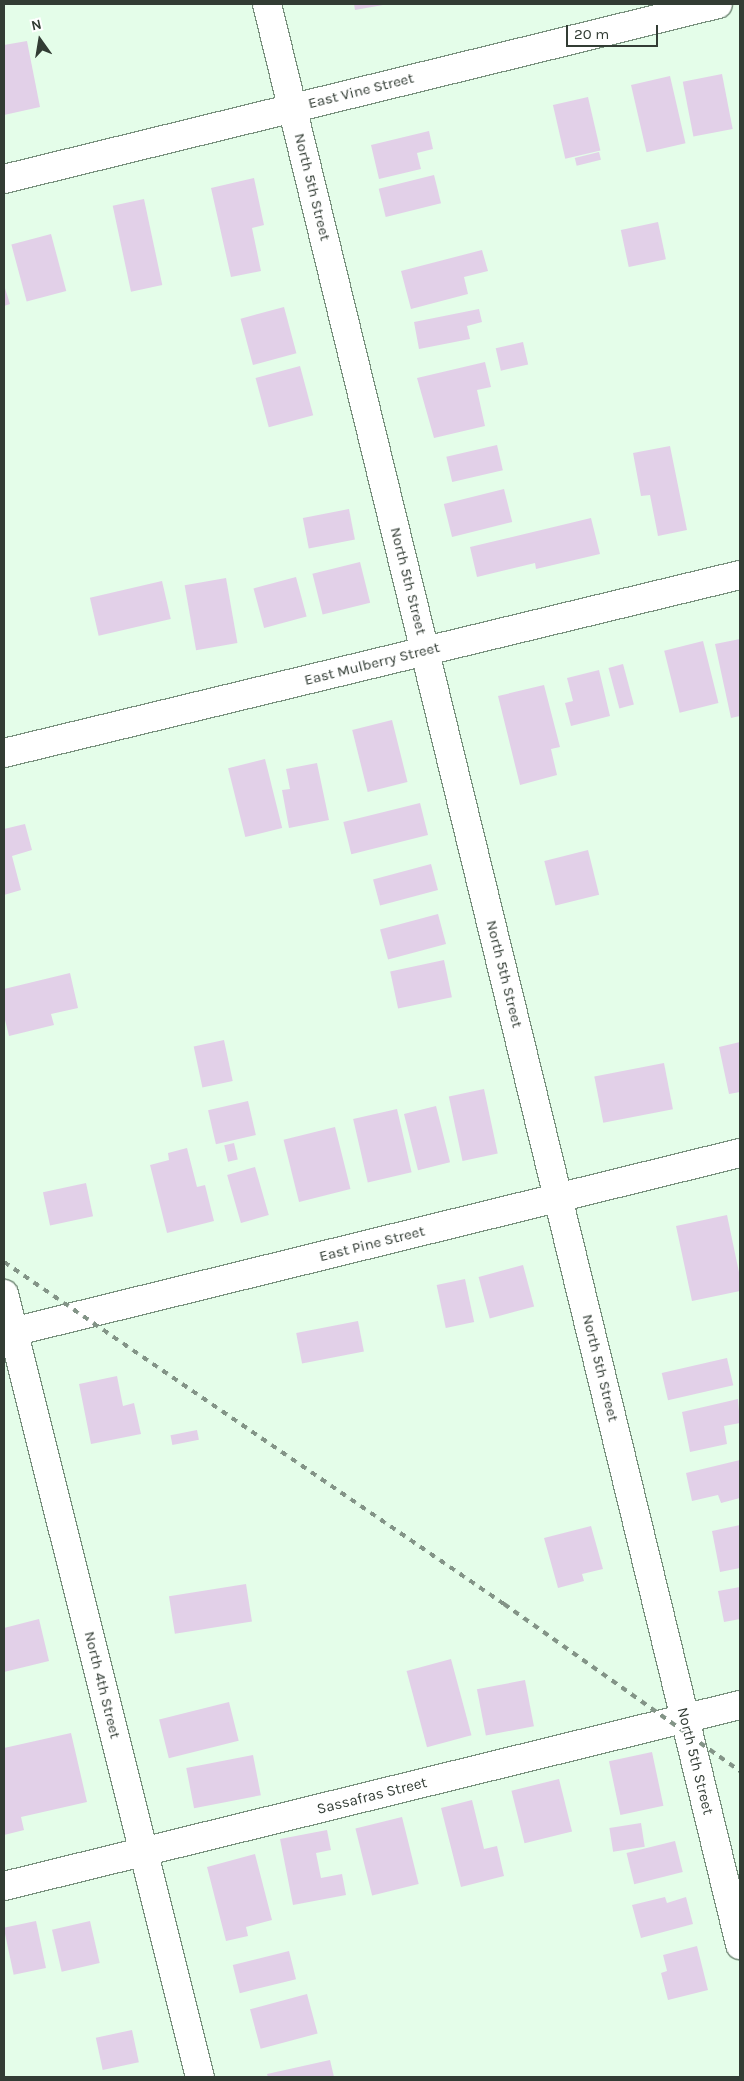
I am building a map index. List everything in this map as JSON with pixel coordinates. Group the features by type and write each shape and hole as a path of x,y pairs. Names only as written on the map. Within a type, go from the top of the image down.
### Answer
{"street":[{"name":"North 5th Street","path":"267,4 560,1198 740,1945"},
{"name":"East Vine Street","path":"4,179 718,4"},
{"name":"East Mulberry Street","path":"4,753 740,575"},
{"name":"East Pine Street","path":"8,1333 740,1153"},
{"name":"North 4th Street","path":"4,1294 8,1333 144,1852 200,2077"},
{"name":"Sassafras Street","path":"4,1886 740,1705"}],"building":[{"path":"354,4 383,4 383,5 355,10"},
{"path":"27,41 40,107 4,115 4,45"},
{"path":"722,74 733,129 693,137 683,82"},
{"path":"670,76 686,143 647,152 631,85"},
{"path":"588,97 600,151 565,159 553,105"},
{"path":"429,131 433,149 417,153 421,169 379,179 371,145"},
{"path":"599,152 601,160 577,166 575,158"},
{"path":"434,175 441,203 386,217 379,189"},
{"path":"254,178 264,225 252,228 261,271 231,277 211,188"},
{"path":"144,199 162,285 131,292 113,206"},
{"path":"658,222 666,259 629,267 621,230"},
{"path":"51,234 66,291 27,302 11,245"},
{"path":"482,250 488,271 464,277 468,294 411,309 401,271"},
{"path":"4,285 10,304 4,306"},
{"path":"284,307 296,353 253,365 241,319"},
{"path":"479,309 482,322 467,326 470,339 419,349 414,322"},
{"path":"523,342 528,364 501,371 496,348"},
{"path":"485,362 491,387 477,390 485,426 434,438 417,378"},
{"path":"300,366 313,415 269,427 256,378"},
{"path":"497,445 503,470 452,482 446,457"},
{"path":"670,446 687,530 658,536 650,495 641,496 633,453"},
{"path":"504,489 512,522 452,537 444,504"},
{"path":"349,509 355,539 309,548 303,518"},
{"path":"591,518 600,554 536,569 535,563 477,577 470,547"},
{"path":"360,562 370,603 323,615 312,574"},
{"path":"296,577 307,617 264,628 253,588"},
{"path":"226,578 237,643 196,650 185,585"},
{"path":"162,581 171,619 99,636 90,598"},
{"path":"740,639 740,716 731,718 715,644"},
{"path":"703,641 718,703 680,713 664,651"},
{"path":"623,664 634,705 619,708 609,668"},
{"path":"599,670 610,716 571,726 565,703 573,701 567,678"},
{"path":"544,685 560,747 551,749 557,775 520,785 498,696"},
{"path":"392,720 407,782 368,792 352,730"},
{"path":"265,759 282,828 245,837 228,768"},
{"path":"317,763 329,820 289,828 282,790 290,789 286,769"},
{"path":"420,803 428,835 351,854 343,822"},
{"path":"25,824 32,850 12,856 21,890 4,895 4,829"},
{"path":"588,850 599,895 555,906 544,861"},
{"path":"431,864 438,890 380,906 373,880"},
{"path":"438,914 446,944 388,959 380,930"},
{"path":"444,960 452,997 398,1009 390,971"},
{"path":"70,973 78,1008 51,1014 54,1025 9,1036 4,1016 4,989"},
{"path":"224,1040 233,1081 202,1088 194,1046"},
{"path":"740,1042 740,1092 729,1094 719,1047"},
{"path":"664,1063 673,1109 603,1123 594,1077"},
{"path":"484,1089 498,1154 463,1161 449,1096"},
{"path":"248,1101 256,1135 216,1144 208,1110"},
{"path":"436,1106 450,1162 418,1170 404,1114"},
{"path":"397,1109 412,1172 368,1182 353,1119"},
{"path":"335,1127 350,1189 299,1202 284,1140"},
{"path":"234,1143 238,1160 228,1162 224,1145"},
{"path":"187,1148 197,1187 205,1185 214,1221 167,1233 150,1165 169,1160 168,1153"},
{"path":"255,1167 269,1215 241,1223 227,1175"},
{"path":"86,1183 93,1216 50,1225 43,1192"},
{"path":"727,1215 740,1277 740,1291 692,1301 676,1226"},
{"path":"523,1265 534,1307 490,1318 479,1277"},
{"path":"465,1279 474,1322 446,1328 437,1285"},
{"path":"358,1321 364,1351 302,1363 296,1333"},
{"path":"727,1358 733,1385 668,1400 662,1373"},
{"path":"117,1376 123,1406 134,1403 141,1434 91,1444 79,1384"},
{"path":"738,1399 740,1423 724,1426 727,1444 690,1452 682,1412"},
{"path":"197,1430 199,1440 172,1445 170,1435"},
{"path":"740,1460 740,1498 721,1503 718,1495 692,1501 686,1473"},
{"path":"740,1525 740,1568 720,1572 712,1531"},
{"path":"591,1526 603,1569 582,1574 584,1581 558,1588 544,1538"},
{"path":"246,1584 252,1622 175,1634 169,1596"},
{"path":"740,1587 740,1619 724,1622 718,1591"},
{"path":"39,1619 49,1661 4,1672 4,1628"},
{"path":"451,1659 471,1735 427,1747 407,1671"},
{"path":"525,1680 534,1726 486,1735 477,1689"},
{"path":"229,1702 239,1741 169,1758 159,1719"},
{"path":"71,1733 87,1802 21,1817 24,1830 4,1835 4,1748"},
{"path":"652,1752 663,1806 620,1815 609,1761"},
{"path":"253,1755 261,1795 194,1808 186,1768"},
{"path":"559,1779 572,1831 525,1843 511,1791"},
{"path":"472,1800 484,1849 497,1846 504,1876 461,1887 441,1808"},
{"path":"402,1817 419,1884 372,1896 355,1829"},
{"path":"641,1823 645,1847 613,1852 609,1828"},
{"path":"327,1830 331,1850 316,1853 321,1878 342,1874 346,1895 293,1905 280,1839"},
{"path":"675,1841 683,1872 634,1884 626,1853"},
{"path":"255,1854 272,1920 246,1927 248,1936 226,1941 207,1867"},
{"path":"665,1897 667,1903 686,1897 693,1924 641,1938 632,1905"},
{"path":"36,1921 46,1968 14,1975 4,1928"},
{"path":"90,1921 100,1963 62,1972 52,1930"},
{"path":"697,1946 708,1990 668,2000 661,1973 667,1971 663,1955"},
{"path":"289,1951 296,1979 240,1993 233,1965"},
{"path":"307,1994 318,2034 261,2049 250,2009"},
{"path":"132,2030 139,2062 103,2070 96,2038"},
{"path":"330,2060 334,2077 268,2077 267,2074"}],"railway":[{"path":"4,1262 504,1604 740,1771"}]}
